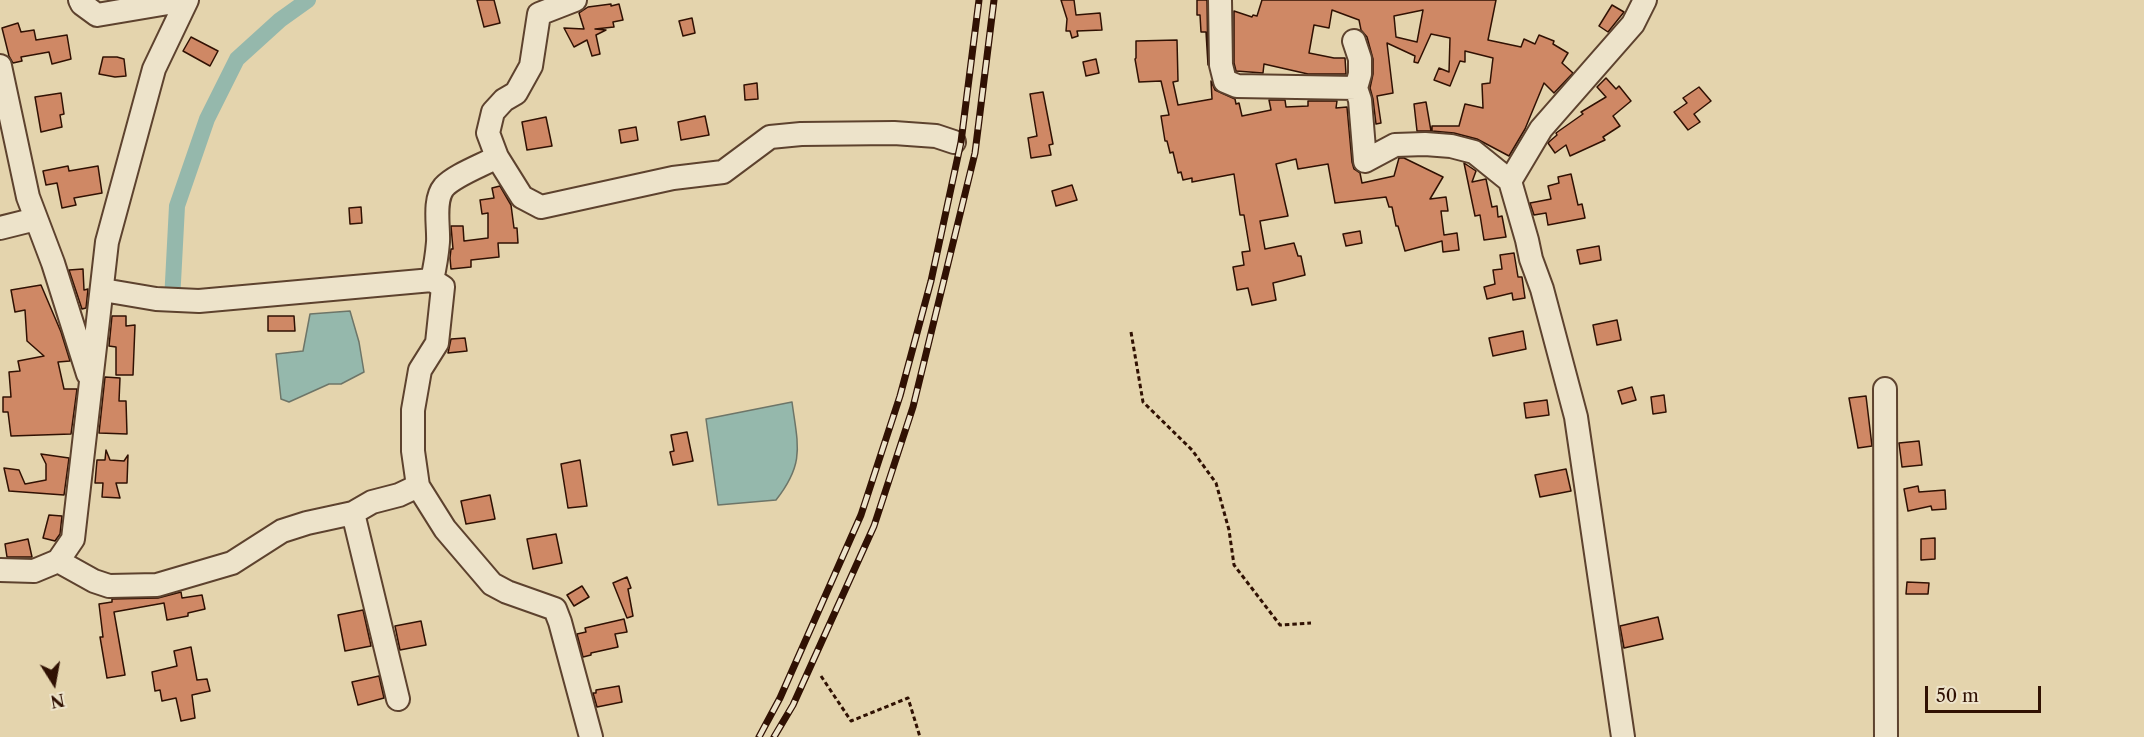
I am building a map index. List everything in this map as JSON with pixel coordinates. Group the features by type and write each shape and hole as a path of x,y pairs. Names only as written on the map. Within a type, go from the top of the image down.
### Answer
{"street":[{"path":"80,0 97,15 186,0"},
{"path":"0,570 34,571 58,561 73,539 107,242 153,69 186,0"},
{"path":"575,0 539,14 531,66 516,93 504,100 493,112 488,133 497,157 522,197 541,207 673,178 723,171 770,137 801,134 894,133 936,136 954,142"},
{"path":"1220,0 1221,65 1225,81 1237,86 1356,88"},
{"path":"1510,181 1541,129 1634,24 1645,0"},
{"path":"1354,41 1360,59 1360,74 1356,88 1360,100 1365,161 1395,145 1451,146 1474,152 1510,181 1576,417 1623,737"},
{"path":"0,66 28,197 53,263 91,381"},
{"path":"432,280 438,242 439,197 444,187 497,157"},
{"path":"0,228 36,219"},
{"path":"103,290 156,300 199,301 432,280 443,287 437,343 420,370 413,410 413,451 418,486 445,529 492,584 507,592 555,609 591,737"},
{"path":"1885,389 1886,737"},
{"path":"58,561 94,581 109,586 157,585 232,563 282,531 353,513 372,502 399,495 418,486"},
{"path":"353,513 398,699"}],"path":[{"path":"1131,332 1143,402 1192,450 1216,483 1229,530 1234,565 1280,625 1311,623"},
{"path":"821,676 851,722 908,698 920,737"}],"water":[{"path":"350,311 359,342 364,372 341,384 329,384 289,402 281,399 276,354 303,351 310,314"},
{"path":"792,402 797,454 792,475 776,500 718,505 706,419"}],"building":[{"path":"477,0 494,0 500,23 484,27"},
{"path":"1061,0 1074,0 1076,15 1100,13 1102,30 1077,31 1078,36 1072,38 1070,31 1066,31 1067,19"},
{"path":"1197,0 1207,0 1208,65 1206,32 1201,32 1200,15 1197,15"},
{"path":"1262,0 1496,0 1488,40 1521,47 1524,39 1535,44 1539,35 1554,41 1553,44 1568,53 1562,63 1573,73 1554,93 1544,83 1525,129 1509,156 1477,139 1454,133 1432,131 1432,126 1459,126 1465,104 1483,108 1482,84 1490,83 1493,58 1465,51 1465,62 1460,61 1450,86 1434,80 1439,68 1449,72 1450,38 1431,34 1418,63 1414,62 1415,56 1387,43 1393,93 1377,96 1381,123 1376,124 1370,88 1373,59 1359,20 1332,10 1329,28 1314,25 1309,53 1345,58 1346,74 1308,74 1264,64 1263,73 1236,71 1234,11 1252,17 1257,16","holes":["1423,10 1417,42 1396,37 1394,16"]},
{"path":"611,4 611,6 619,4 623,20 613,22 614,27 595,29 606,30 596,35 600,54 592,56 587,40 574,47 564,28 584,29 579,13 588,7"},
{"path":"1612,5 1624,12 1608,32 1599,26"},
{"path":"692,18 695,33 683,36 679,21"},
{"path":"18,23 21,32 34,30 36,40 67,35 71,59 52,64 49,52 21,57 22,61 13,63 2,28"},
{"path":"191,37 218,51 210,66 183,51"},
{"path":"1177,40 1178,81 1173,82 1178,105 1212,99 1211,81 1215,90 1235,99 1236,104 1239,103 1242,116 1271,110 1269,100 1285,100 1286,107 1308,106 1308,101 1337,101 1336,108 1347,107 1352,162 1354,169 1360,173 1362,183 1394,176 1399,158 1404,158 1443,177 1430,199 1446,197 1448,211 1441,211 1444,235 1457,233 1459,250 1443,252 1442,241 1405,251 1392,207 1389,207 1386,197 1335,203 1328,164 1298,169 1296,159 1276,164 1288,216 1260,221 1265,249 1294,243 1298,256 1301,256 1305,275 1273,283 1276,300 1252,305 1248,288 1237,290 1233,267 1244,265 1242,252 1250,251 1244,215 1240,215 1234,174 1192,182 1192,178 1183,180 1181,172 1178,173 1173,152 1170,153 1167,141 1165,141 1161,116 1169,115 1161,81 1139,82 1135,59 1136,41"},
{"path":"103,57 124,59 126,76 115,77 99,74"},
{"path":"1096,59 1099,73 1086,76 1083,62"},
{"path":"1606,78 1616,89 1619,86 1631,101 1613,116 1620,126 1603,137 1605,140 1570,156 1566,145 1555,153 1548,143 1557,135 1556,133 1583,114 1581,112 1606,97 1597,87"},
{"path":"757,83 758,99 745,100 744,85"},
{"path":"1699,87 1711,101 1694,114 1700,122 1688,130 1674,112 1687,103 1683,98"},
{"path":"1043,92 1053,144 1049,145 1051,155 1031,158 1028,138 1037,136 1030,94"},
{"path":"61,93 64,114 60,115 62,127 41,132 35,97"},
{"path":"1426,102 1431,131 1417,131 1414,104"},
{"path":"705,116 709,135 681,140 678,122"},
{"path":"546,117 552,146 527,150 522,122"},
{"path":"636,127 638,140 621,143 619,130"},
{"path":"1464,163 1476,171 1472,182 1486,179 1492,207 1497,206 1498,217 1502,216 1506,237 1484,240 1480,215 1475,216"},
{"path":"68,166 69,171 98,166 102,193 74,198 76,205 62,208 57,183 46,185 43,171"},
{"path":"1571,174 1578,205 1582,204 1585,218 1548,225 1546,213 1534,215 1530,203 1551,199 1548,186 1559,183 1558,177"},
{"path":"1072,185 1077,200 1056,206 1052,191"},
{"path":"500,186 511,205 518,243 498,243 499,257 471,260 471,267 451,269 450,258 451,249 453,249 451,226 463,226 464,241 488,238 488,213 482,214 480,200 494,198 492,188"},
{"path":"361,207 362,223 350,224 349,208"},
{"path":"1360,231 1362,243 1346,246 1343,234"},
{"path":"1599,246 1601,260 1580,264 1577,250"},
{"path":"1514,253 1518,277 1522,277 1525,298 1513,300 1512,293 1487,299 1484,287 1495,284 1493,270 1502,269 1500,255"},
{"path":"83,269 84,290 88,289 86,308 82,309 69,270"},
{"path":"41,285 61,332 70,361 58,362 64,389 77,389 71,434 11,436 8,412 3,412 3,397 11,397 9,372 20,371 18,361 44,356 27,341 25,310 15,312 11,290"},
{"path":"112,316 126,316 126,326 135,325 133,375 116,375 116,347 109,346"},
{"path":"268,316 294,316 295,331 268,331"},
{"path":"1617,320 1621,340 1597,345 1593,325"},
{"path":"1523,331 1526,349 1493,356 1489,338"},
{"path":"465,338 467,351 448,353 451,339"},
{"path":"105,377 120,378 119,401 126,401 127,434 99,433"},
{"path":"1632,387 1636,400 1622,404 1618,391"},
{"path":"1664,395 1666,412 1653,414 1651,397"},
{"path":"1866,396 1872,446 1858,448 1849,398"},
{"path":"1547,400 1549,415 1526,418 1524,403"},
{"path":"687,432 693,461 673,465 670,452 674,451 671,435"},
{"path":"1919,441 1922,465 1902,467 1899,443"},
{"path":"106,450 110,460 124,461 128,455 127,483 116,483 120,498 102,497 103,483 95,483 97,460 105,460"},
{"path":"41,454 69,458 64,495 9,491 4,468 19,470 25,484 46,480 46,464"},
{"path":"580,460 587,506 568,508 561,464"},
{"path":"1566,469 1571,491 1540,497 1535,475"},
{"path":"1918,486 1919,492 1945,490 1946,509 1932,510 1931,506 1908,511 1904,489"},
{"path":"490,495 495,519 466,524 461,501"},
{"path":"49,515 62,516 60,534 55,541 43,538"},
{"path":"556,534 562,563 533,569 527,539"},
{"path":"1935,538 1935,559 1921,560 1921,539"},
{"path":"28,539 32,557 7,557 5,544"},
{"path":"627,577 631,588 628,589 633,616 627,618 613,583"},
{"path":"1907,582 1929,583 1928,594 1906,594"},
{"path":"582,586 589,597 574,606 567,595"},
{"path":"181,592 182,598 202,595 205,609 188,613 188,616 167,620 164,603 114,612 125,675 107,678 100,637 103,637 99,604 112,602 112,599 158,598"},
{"path":"363,610 371,646 345,651 338,615"},
{"path":"1658,617 1663,639 1624,648 1620,626"},
{"path":"624,619 627,632 615,634 618,647 583,657 577,634 586,632 585,628"},
{"path":"421,621 426,645 400,650 395,626"},
{"path":"191,647 197,680 207,679 210,691 192,695 195,718 181,721 176,698 162,701 160,690 155,691 152,672 177,666 174,651"},
{"path":"379,676 384,698 358,705 352,682"},
{"path":"619,686 622,702 597,707 593,693 596,693 596,690"}],"waterway":[{"path":"172,301 177,206 207,119 237,59 280,20 308,0"}],"railway":[{"path":"759,737 780,698 861,515 900,396 931,281 961,142 979,0"},
{"path":"774,737 793,705 874,526 913,407 975,153 994,0"}]}
